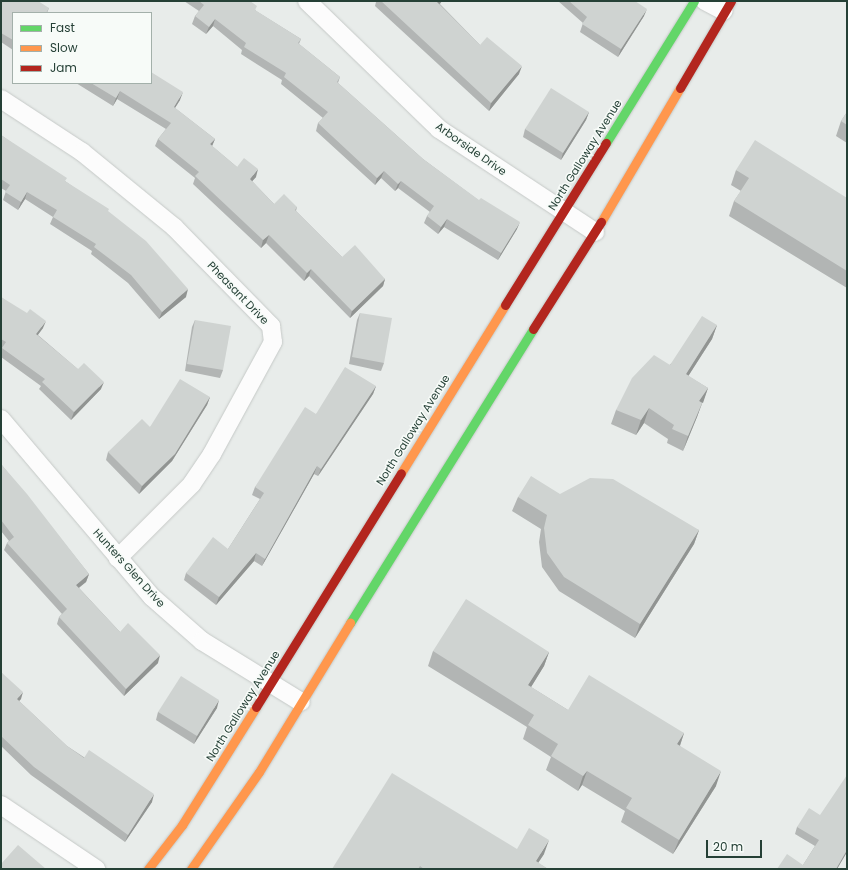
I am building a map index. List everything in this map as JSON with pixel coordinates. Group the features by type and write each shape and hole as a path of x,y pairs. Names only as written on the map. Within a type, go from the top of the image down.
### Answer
{"main road":[{"name":"North Galloway Avenue","path":"148,869 182,825 564,213 694,1"},
{"path":"191,869 301,702 466,432 595,232 727,6"}],"street":[{"name":"Arborside Drive","path":"307,1 439,129 564,213 595,232"},
{"path":"706,1 727,6"},
{"name":"Pheasant Drive","path":"1,99 82,152 174,226 271,326 274,342 212,454 165,514 118,558"},
{"name":"Hunters Glen Drive","path":"1,420 152,596 202,641 270,685 301,702"},
{"path":"1,805 96,869"}],"building":[{"path":"1,1 38,1 49,8 47,12 12,12 12,39 1,33"},
{"path":"199,1 250,1 257,6 255,10 301,39 298,43 340,77 337,82 423,159 479,200 481,198 520,222 501,253 447,219 441,227 427,216 434,206 401,181 398,184 384,171 377,178 318,123 328,112 284,77 286,73 244,47 246,43 215,19 209,27 195,16 204,5"},
{"path":"381,1 439,1 437,2 480,45 487,37 522,66 491,103"},
{"path":"569,1 635,1 647,9 621,49 582,24 587,17"},
{"path":"152,73 183,92 174,107 215,139 210,144 237,167 244,158 258,169 250,179 274,204 284,194 297,207 295,210 342,257 355,245 385,279 352,311 311,269 307,273 269,235 263,240 195,176 199,172 158,139 171,123 120,91 116,98 93,84 152,84"},
{"path":"551,88 589,112 563,153 525,129"},
{"path":"847,112 847,125 841,121"},
{"path":"1,135 67,178 65,181 109,209 108,211 146,241 188,289 162,312 131,275 94,247 96,244 53,217 57,210 27,192 21,202 5,192 10,185 1,179"},
{"path":"755,140 847,198 847,271 734,201 749,178 736,170"},
{"path":"1,297 27,313 30,309 46,321 36,334 78,369 84,363 104,382 74,412 42,382 45,379 2,348 6,342 1,339"},
{"path":"360,313 392,318 384,363 352,357"},
{"path":"702,316 717,325 686,374 708,388 699,401 702,403 688,436 672,429 674,425 649,408 641,420 616,410 632,378 654,355 670,365"},
{"path":"195,320 231,326 223,370 187,364"},
{"path":"345,367 376,386 321,469 317,466 265,559 256,553 219,597 186,573 213,537 228,549 264,493 255,487 305,407 316,414"},
{"path":"180,379 210,397 175,454 142,486 108,452 142,419 150,427"},
{"path":"1,464 27,494 89,574 76,585 120,632 128,623 160,655 126,689 59,617 67,609 7,543 14,537 1,520"},
{"path":"531,476 560,494 590,478 613,479 699,530 640,624 564,577 547,553 544,528 547,515 518,497"},
{"path":"466,599 549,652 528,685 568,710 589,675 684,733 677,744 721,771 679,840 626,808 632,798 587,771 583,776 551,756 558,744 528,725 534,715 433,651"},
{"path":"1,672 23,692 17,699 67,746 84,758 89,750 154,794 128,835 34,767 1,736"},
{"path":"181,676 219,700 197,736 158,712"},
{"path":"392,773 517,849 529,828 549,840 536,861 548,869 424,869 420,866 418,869 332,869"},
{"path":"847,775 847,850 836,869 777,869 787,854 803,865 819,840 797,827 809,808 820,815"},
{"path":"18,845 46,869 1,869 1,864"}],"traffic: fast":[{"path":"606,143 694,1"},
{"path":"350,623 533,329"}],"traffic: slow":[{"path":"601,222 680,88"},
{"path":"401,473 505,305"},
{"path":"191,869 259,772 350,623"},
{"path":"148,869 182,825 256,707"}],"traffic: jam":[{"path":"680,88 731,1"},
{"path":"505,305 606,143"},
{"path":"533,329 601,222"},
{"path":"256,707 401,473"}]}
